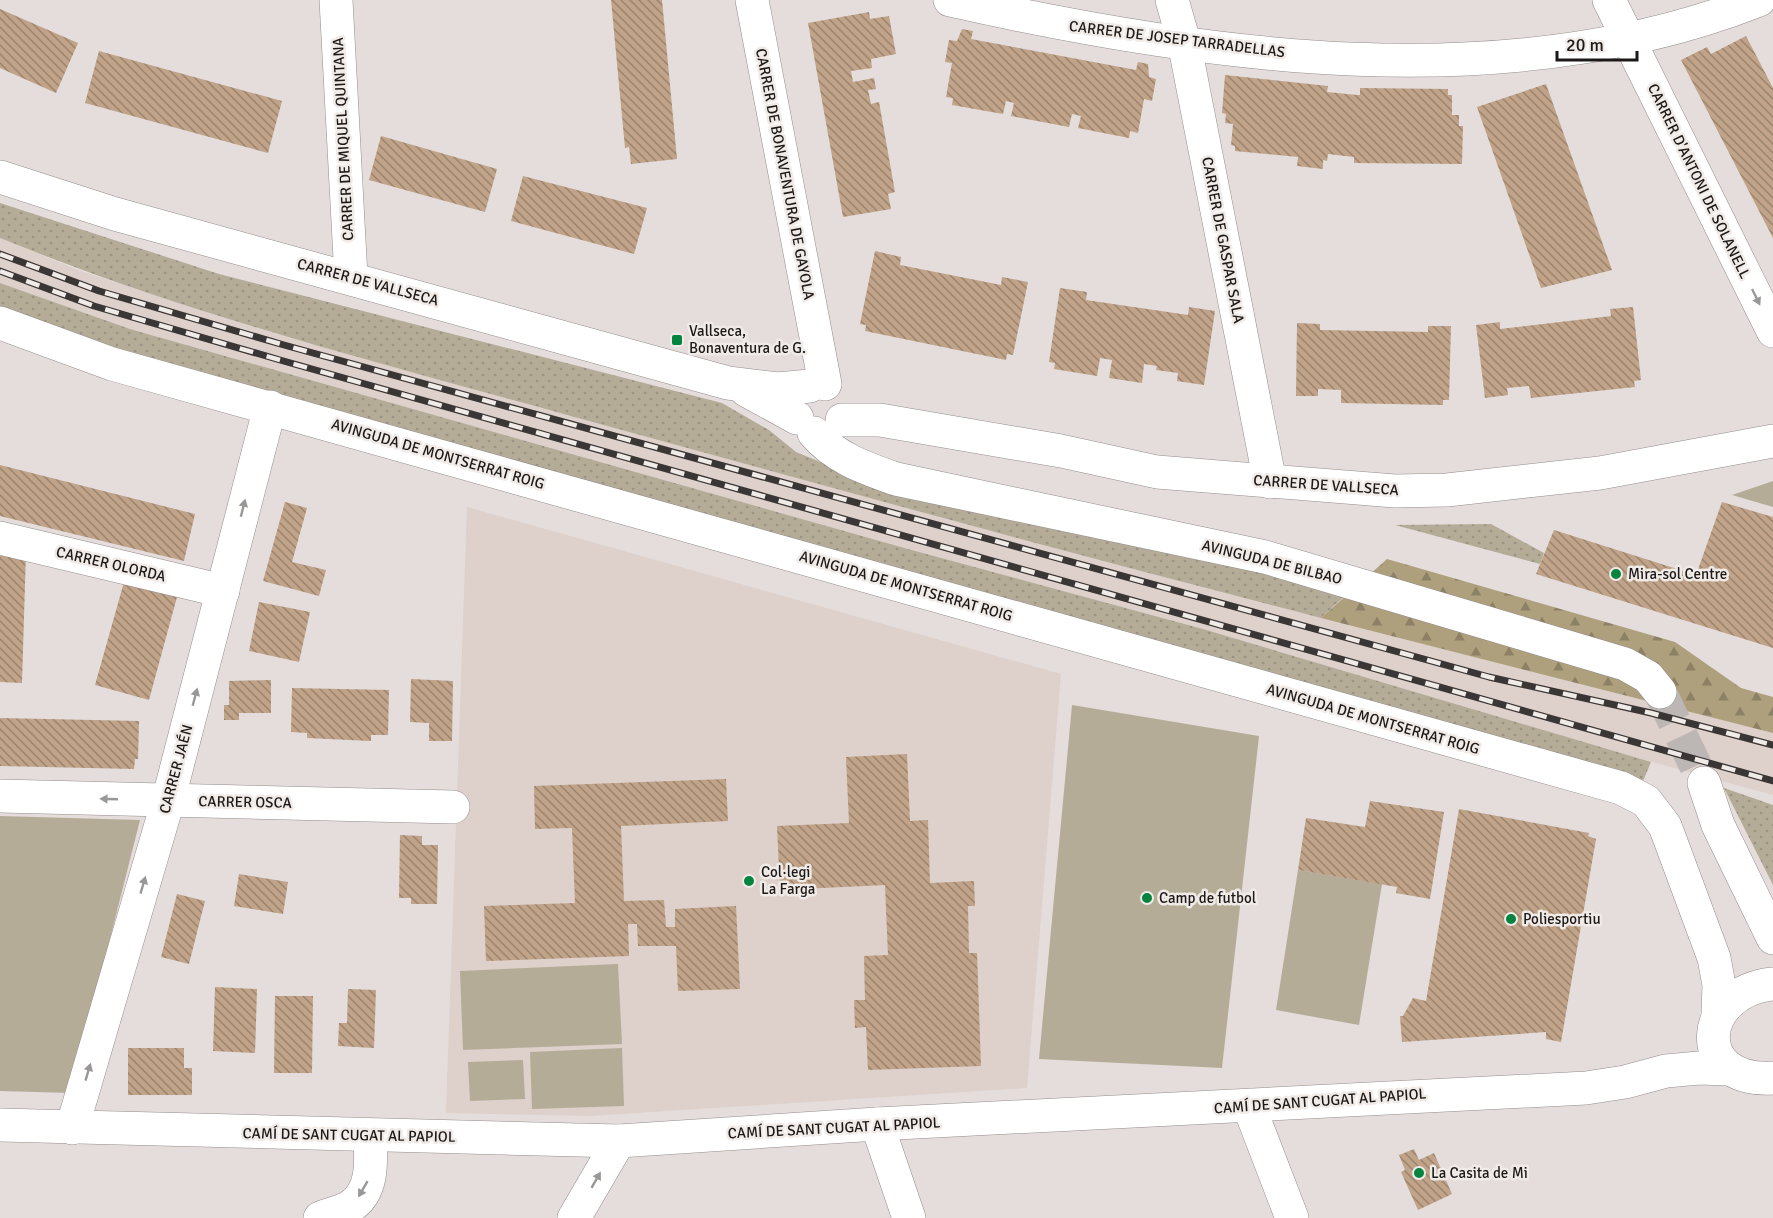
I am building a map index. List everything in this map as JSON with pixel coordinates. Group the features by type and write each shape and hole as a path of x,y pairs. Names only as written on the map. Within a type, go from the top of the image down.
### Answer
{"street":[{"name":"CARRER DE MIQUEL QUINTANA","path":"336,0 351,277"},
{"name":"CARRER DE BONAVENTURA DE GAYOLA","path":"752,0 824,409"},
{"name":"CARRER DE JOSEP TARRADELLAS","path":"950,0 1060,25 1240,50 1393,60 1538,54 1653,34 1759,0"},
{"name":"CARRER DE GASPAR SALA","path":"1172,0 1184,42 1270,482"},
{"name":"CARRER D'ANTONI DE SOLANELL","path":"1609,0 1773,331"},
{"name":"CARRER DE VALLSECA","path":"0,177 115,214 738,385 778,389 824,409 1061,451 1157,472 1395,491 1447,490 1600,473 1773,441"},
{"name":"AVINGUDA DE MONTSERRAT ROIG","path":"0,323 112,364 1621,788 1646,801 1665,826 1714,958 1719,985 1713,1045 1718,1057 1730,1069"},
{"name":"CARRER JAÉN","path":"72,1128 168,801 270,407"},
{"name":"AVINGUDA DE BILBAO","path":"824,409 823,444 842,457 869,470 907,482 1264,557 1625,664 1648,677 1660,692"},
{"name":"CARRER OLORDA","path":"0,538 223,591"},
{"path":"1704,783 1718,825 1771,935 1768,985"},
{"name":"CARRER OSCA","path":"0,796 453,807"},
{"name":"AVINGUDA DE MONTSERRAT ROIG","path":"1714,958 1729,975 1768,985"},
{"name":"CAMÍ DE SANT CUGAT AL PAPIOL","path":"1666,1071 1692,1048 1733,999 1768,985"},
{"name":"CAMÍ DE SANT CUGAT AL PAPIOL","path":"0,1125 619,1141 877,1124 1249,1106 1457,1092 1586,1088 1625,1082 1666,1071 1699,1068 1730,1069 1736,1073 1769,1080"},
{"path":"1249,1106 1292,1218"},
{"path":"877,1124 909,1218"},
{"path":"320,1218 352,1206 367,1187 371,1167 370,1136"},
{"path":"574,1218 619,1141"}],"shaded area":[{"path":"0,203 219,274 722,403 769,430 796,452 830,466 1350,591 1321,618 943,518 280,335 139,290 0,238"},
{"path":"0,238 78,270 249,326 526,404 1212,590 1773,733 1773,795 1594,746 1203,629 908,549 130,329 0,283"},
{"path":"0,283 130,329 908,549 1203,629 1651,762 1643,781 66,335 0,309"},
{"path":"1773,481 1773,507 1732,495"},
{"name":"Col·legi La Farga","path":"467,507 1061,674 1027,1088 590,1116 446,1113"},
{"path":"1491,524 1544,553 1540,564 1395,525"},
{"name":"Camp de futbol","path":"1072,705 1259,736 1222,1068 1039,1059"},
{"path":"1724,788 1773,805 1773,885"},
{"path":"0,816 140,820 71,1093 0,1091"},
{"path":"1298,870 1382,884 1359,1025 1276,1010"},
{"path":"618,964 622,1044 463,1050 460,971"},
{"path":"622,1048 624,1106 532,1109 530,1052"},
{"path":"523,1060 525,1099 470,1101 468,1062"}],"green space":[{"path":"1387,559 1675,642 1741,688 1773,697 1773,733 1321,618"}],"building":[{"path":"611,0 662,0 677,159 631,164 629,147 625,148"},
{"path":"0,9 78,43 56,93 0,68"},
{"path":"869,12 870,19 889,16 896,54 871,59 872,68 851,71 853,82 874,78 876,89 868,90 871,104 879,102 895,192 888,194 891,209 843,217 808,23"},
{"path":"962,29 973,31 971,39 1136,70 1138,62 1148,64 1149,77 1156,79 1152,101 1144,99 1138,133 1130,131 1129,138 1078,128 1081,116 1072,114 1069,127 1011,116 1014,103 1006,101 1003,114 952,105 953,98 946,97 952,63 945,62 949,40 957,41"},
{"path":"1746,36 1773,88 1773,238 1681,60 1707,47 1711,54"},
{"path":"99,51 282,101 268,153 85,103"},
{"path":"1225,75 1328,86 1327,92 1357,95 1360,95 1360,88 1448,89 1448,95 1452,95 1452,115 1459,115 1459,126 1463,126 1462,164 1354,163 1354,157 1328,154 1327,161 1323,160 1323,169 1297,166 1298,157 1235,151 1235,146 1231,145 1233,124 1225,123 1226,114 1222,113"},
{"path":"1546,84 1612,270 1541,288 1477,107"},
{"path":"381,136 497,169 485,212 369,180"},
{"path":"523,176 647,208 634,254 511,221"},
{"path":"875,251 901,257 900,265 1001,285 1002,277 1028,282 1013,355 1007,354 1006,360 865,331 866,325 860,324"},
{"path":"1060,288 1087,292 1086,300 1188,315 1189,307 1215,311 1204,385 1177,381 1178,373 1156,370 1157,366 1144,364 1142,383 1109,378 1112,360 1100,358 1097,376 1054,369 1055,363 1049,362"},
{"path":"1633,307 1641,380 1634,381 1635,387 1531,398 1529,386 1507,388 1508,395 1485,398 1476,325 1500,322 1500,329 1611,316 1610,309"},
{"path":"1297,323 1320,324 1320,330 1428,332 1428,326 1451,326 1449,400 1443,400 1443,405 1341,403 1341,390 1318,389 1318,396 1296,396"},
{"path":"0,465 195,514 184,561 0,516"},
{"path":"285,502 307,508 292,562 326,570 319,596 263,581"},
{"name":"Mira-sol Centre","path":"1722,502 1773,517 1773,648 1536,574 1554,530 1696,575"},
{"path":"0,550 26,551 22,683 0,682"},
{"path":"124,582 177,597 149,700 95,685"},
{"path":"259,602 310,612 299,662 249,651"},
{"path":"411,679 453,681 452,741 429,741 429,723 410,722"},
{"path":"271,680 271,713 239,713 239,720 224,720 224,705 229,705 229,681"},
{"path":"292,688 389,690 388,735 371,735 371,741 307,738 307,733 291,732"},
{"path":"0,718 139,721 138,759 135,759 134,769 0,766"},
{"path":"907,754 910,821 928,820 930,883 974,881 975,906 968,906 969,953 977,953 981,1066 868,1070 866,1027 855,1028 854,1000 865,1000 864,956 888,955 885,885 780,890 777,826 849,823 846,757"},
{"path":"726,779 728,821 621,826 624,901 664,900 666,927 675,927 675,909 736,906 740,989 678,991 676,946 638,946 637,924 628,924 629,956 486,961 484,906 575,903 572,828 535,829 534,786"},
{"path":"1370,801 1444,812 1430,899 1396,893 1397,887 1298,870 1306,818 1365,827"},
{"name":"Poliesportiu","path":"1459,809 1589,833 1588,836 1596,839 1561,1042 1546,1039 1546,1032 1402,1042 1400,1016 1403,1016 1413,998 1426,1001"},
{"path":"400,835 422,836 422,845 438,845 437,904 411,904 411,898 399,898"},
{"path":"239,874 288,882 283,914 234,906"},
{"path":"177,894 205,901 189,964 161,957"},
{"path":"215,987 257,989 255,1053 213,1051"},
{"path":"348,989 376,990 374,1048 338,1046 339,1023 347,1023"},
{"path":"275,996 313,996 312,1073 274,1073"},
{"path":"128,1048 184,1048 184,1068 192,1068 192,1095 128,1095"},
{"path":"1414,1149 1419,1160 1434,1153 1452,1194 1418,1210 1401,1172 1405,1170 1399,1155"}],"tunnel":[{"path":"1660,692 1704,783"}],"railway":[{"path":"0,254 99,291 284,345 1489,677 1651,713 1773,745"},
{"path":"0,271 94,306 280,360 1773,781"}],"place":[{"name":"Vallseca, Bonaventura de G.","path":"677,340"},
{"name":"Mira-sol Centre","path":"1616,574"},
{"name":"Col·legi La Farga","path":"749,881"},
{"name":"Camp de futbol","path":"1147,898"},
{"name":"Poliesportiu","path":"1511,919"},
{"name":"La Casita de Mi","path":"1419,1173"}]}
